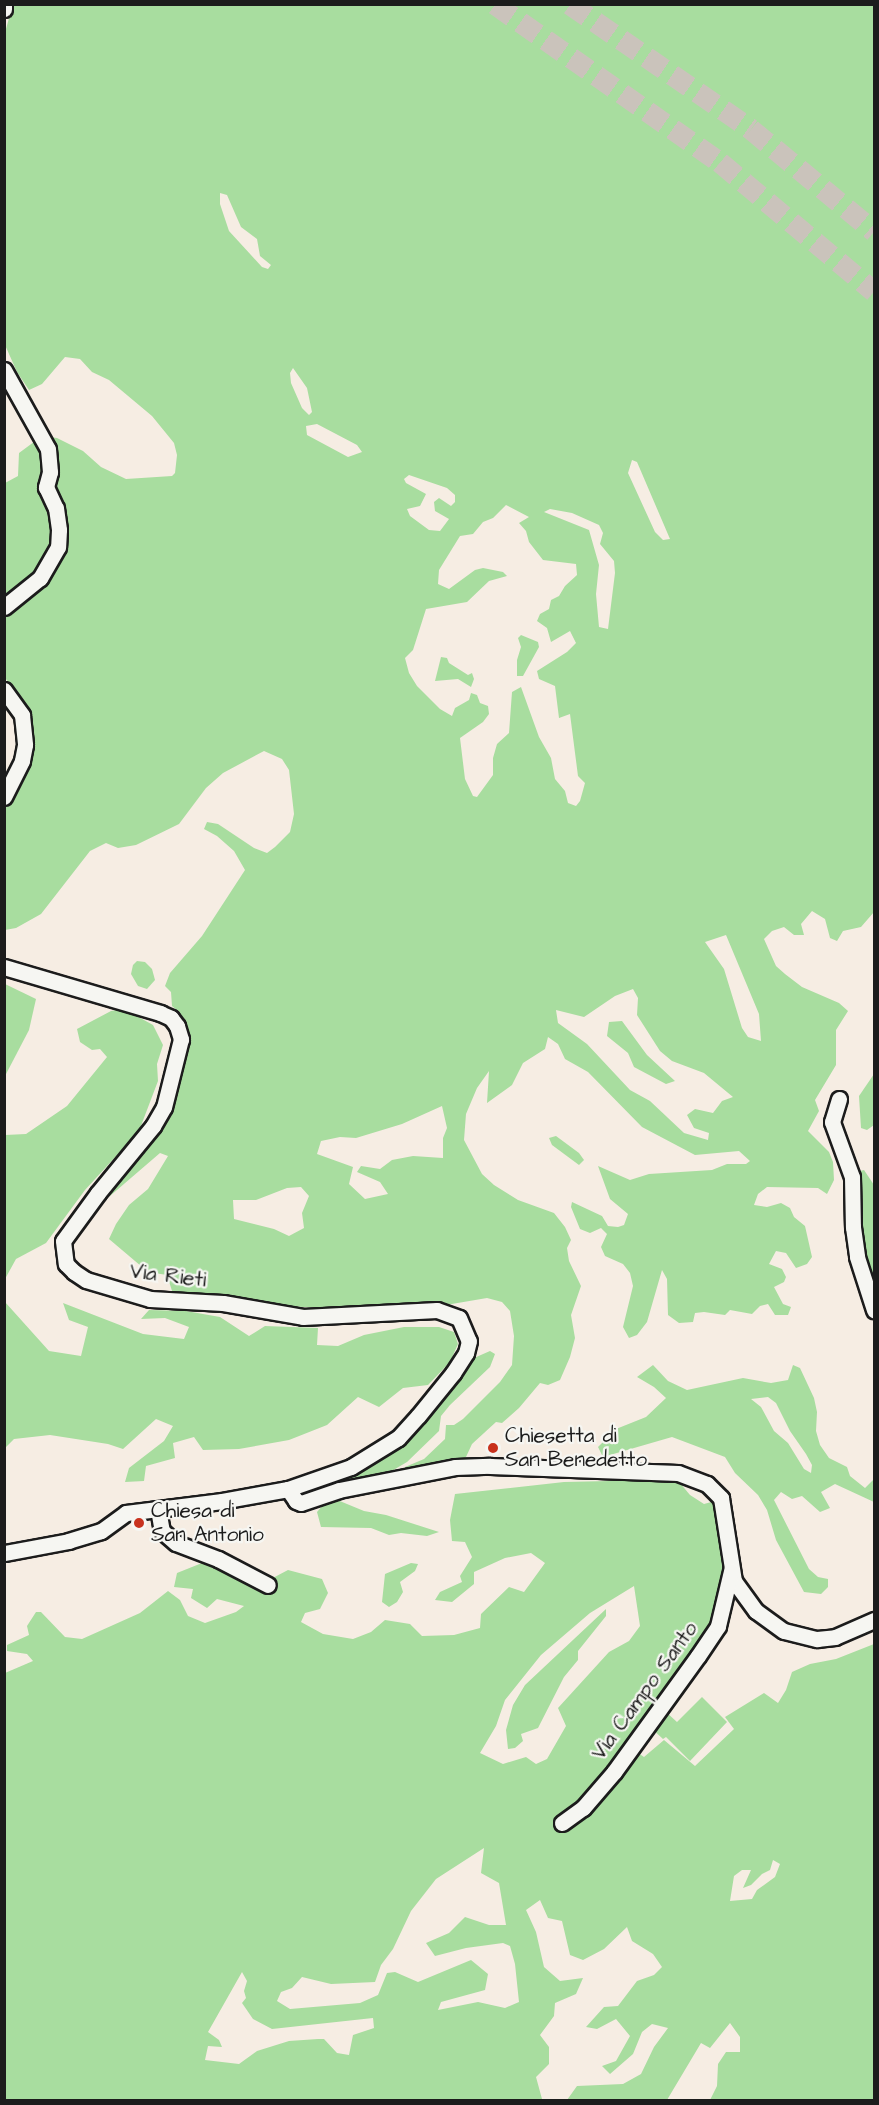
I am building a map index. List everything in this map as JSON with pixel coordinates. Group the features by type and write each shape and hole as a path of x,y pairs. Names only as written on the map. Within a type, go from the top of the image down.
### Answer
{"street":[{"path":"4,370 48,449 50,472 46,487 56,508 60,530 58,547 40,578 4,607"},
{"path":"4,690 22,715 25,745 22,761 4,797"},
{"name":"Via Rieti","path":"4,967 160,1013 171,1018 177,1026 181,1040 164,1107 153,1126 63,1241 66,1264 74,1272 95,1284 150,1299 223,1303 253,1311 303,1317 437,1310 459,1318 464,1325 469,1341 466,1353 436,1396 398,1438 351,1467 288,1489"},
{"path":"840,1099 832,1122 852,1177 853,1227 857,1257 874,1310"},
{"path":"4,1553 69,1541 101,1531 126,1513 288,1489 296,1501 301,1503 339,1490 455,1467 490,1466 678,1473 707,1484 721,1498 734,1581 756,1611 784,1631 817,1639 835,1637 874,1620"},
{"path":"159,1509 162,1531 176,1543 218,1559 268,1585"},
{"name":"Via Campo Santo","path":"562,1823 583,1808 614,1772 718,1626 732,1566"}],"green space":[{"path":"13,4 874,5 874,912 861,927 843,931 837,941 830,938 825,919 812,911 801,924 804,935 794,935 784,927 772,931 764,939 776,966 785,974 802,987 839,1003 848,1011 836,1030 836,1065 815,1100 819,1111 808,1131 829,1152 833,1162 834,1180 827,1194 818,1188 767,1187 758,1194 754,1205 767,1207 781,1203 790,1208 794,1217 805,1226 812,1257 807,1264 796,1268 786,1253 776,1251 769,1264 782,1269 786,1277 784,1282 774,1287 783,1304 791,1307 788,1315 775,1315 768,1304 760,1306 752,1314 730,1310 725,1315 695,1313 693,1322 679,1323 668,1315 667,1279 662,1270 647,1322 637,1335 629,1338 623,1327 633,1286 630,1273 623,1264 605,1256 601,1247 607,1234 601,1228 590,1233 580,1229 571,1207 572,1202 602,1216 608,1226 618,1227 624,1225 628,1214 610,1199 598,1166 630,1180 649,1174 712,1170 727,1164 746,1164 750,1161 739,1151 695,1155 642,1127 588,1072 565,1059 558,1044 548,1037 545,1049 523,1063 512,1085 487,1103 489,1071 477,1088 466,1114 464,1140 482,1174 494,1185 518,1200 554,1213 565,1227 571,1240 567,1248 569,1261 581,1286 571,1315 575,1338 560,1380 548,1385 540,1383 519,1408 502,1423 496,1422 472,1444 466,1457 457,1464 405,1472 405,1467 424,1459 445,1439 446,1425 454,1425 463,1419 500,1382 512,1365 514,1336 510,1311 502,1302 487,1298 440,1306 336,1309 185,1300 172,1291 167,1275 148,1272 109,1239 129,1205 148,1189 168,1156 160,1153 110,1196 102,1198 170,1117 179,1073 184,1029 179,1012 172,1006 171,992 165,986 170,973 202,936 245,870 234,851 217,836 204,829 207,822 218,824 254,848 267,853 290,832 294,814 289,770 282,759 264,751 223,773 206,788 179,824 136,845 118,848 106,843 90,851 41,914 16,928 5,930 5,810 32,747 27,705 5,678 5,483 18,476 19,453 42,436 57,438 83,451 101,467 126,479 172,476 175,473 177,455 174,443 152,416 109,380 92,372 80,359 65,357 42,384 29,390 17,372 5,345 4,36","holes":["220,193 227,195 241,227 257,239 260,256 271,265 268,269 262,267 229,231 220,204","293,368 307,388 312,412 309,415 302,408 291,383 290,373","317,424 357,445 362,452 348,457 307,435 306,426","632,460 637,462 670,539 663,540 655,532 628,473","409,475 447,488 455,495 455,502 451,506 439,498 434,502 435,511 449,519 440,531 429,530 410,516 407,509 420,506 426,494 406,483 404,479","506,505 529,517 519,523 526,531 529,542 543,560 576,564 577,575 565,586 559,596 551,600 549,609 540,614 537,621 547,628 551,642 570,631 576,643 567,652 537,671 539,679 555,686 559,718 570,714 578,776 585,783 580,801 576,806 568,803 565,791 555,779 551,758 539,737 521,687 512,692 509,733 497,744 493,758 493,775 477,797 473,796 465,779 460,738 483,722 489,714 488,706 480,703 477,695 471,693 469,700 455,708 452,716 440,709 417,686 409,673 405,658 413,650 426,609 467,602 489,581 507,576 503,572 483,568 475,570 449,589 438,584 439,570 460,536 473,534 483,522 493,518","550,509 572,513 599,525 603,533 600,544 614,561 615,573 608,629 599,627 596,594 599,565 589,530 544,512","726,935 759,1014 761,1041 748,1037 742,1028 724,969 705,942","633,989 638,998 637,1015 660,1051 672,1061 704,1073 733,1097 722,1101 713,1113 695,1109 687,1115 694,1128 709,1133 708,1140 684,1133 650,1101 630,1090 587,1044 558,1023 556,1010 584,1017 615,996","442,1106 447,1128 443,1138 443,1158 413,1156 392,1160 380,1169 361,1166 357,1172 380,1182 388,1194 365,1199 349,1184 353,1167 317,1154 321,1141 340,1137 356,1138 402,1124","301,1187 309,1196 302,1213 304,1228 289,1236 274,1229 234,1219 233,1200 256,1200 287,1188"]},
{"path":"521,635 538,642 539,647 523,676 517,676 517,660 521,647 518,638"},
{"path":"441,657 447,658 449,663 468,675 472,673 474,679 471,687 458,679 435,681"},
{"path":"137,961 145,962 152,969 155,980 147,989 138,986 131,974 133,965"},
{"path":"5,984 36,999 29,1030 5,1076"},
{"path":"124,1009 153,1025 163,1045 157,1064 158,1081 139,1131 85,1190 46,1243 16,1259 5,1279 5,1135 26,1134 67,1106 107,1057 100,1049 92,1050 80,1042 77,1029 111,1011"},
{"path":"622,1021 647,1055 675,1081 666,1084 634,1067 628,1053 607,1036 609,1022"},
{"path":"874,1074 874,1125 867,1130 861,1128 859,1096"},
{"path":"556,1136 579,1153 584,1160 579,1165 552,1145 549,1138"},
{"path":"864,1170 874,1185 874,1317 849,1237 856,1172"},
{"path":"5,1302 49,1351 81,1356 88,1327 69,1320 63,1303 143,1334 184,1339 189,1327 165,1318 141,1319 149,1310 186,1311 220,1317 249,1336 265,1326 318,1328 317,1345 338,1346 364,1335 404,1327 439,1327 454,1332 458,1344 450,1362 428,1385 403,1388 379,1407 358,1397 327,1425 289,1440 239,1449 203,1450 194,1437 173,1443 175,1458 146,1466 144,1481 125,1482 129,1468 164,1441 173,1426 156,1419 123,1449 108,1444 50,1435 14,1439 5,1448"},
{"path":"490,1351 495,1354 490,1367 450,1405 441,1416 439,1431 407,1462 390,1472 336,1487 332,1484 335,1478 433,1407 474,1358"},
{"path":"653,1365 668,1381 687,1390 743,1378 771,1383 788,1380 793,1365 800,1368 814,1398 817,1412 816,1431 820,1445 829,1458 847,1467 850,1476 865,1488 874,1479 874,1502 835,1484 821,1492 830,1508 820,1512 802,1496 792,1499 781,1492 774,1500 809,1569 818,1577 828,1579 828,1587 821,1594 804,1592 776,1540 767,1510 758,1495 735,1473 725,1457 672,1437 603,1457 598,1447 616,1429 646,1417 666,1398 654,1387 637,1377","holes":["768,1397 776,1403 790,1431 812,1465 811,1473 804,1469 788,1443 774,1431 761,1407 751,1399"]},
{"path":"655,1480 680,1483 690,1495 704,1504 715,1501 726,1567 720,1600 707,1632 628,1746 644,1757 664,1740 695,1766 734,1729 725,1717 764,1693 778,1703 786,1690 792,1672 810,1664 836,1659 874,1644 874,2100 710,2100 717,2086 718,2064 726,2052 740,2052 740,2037 730,2023 710,2048 701,2043 667,2100 567,2100 577,2086 623,2084 641,2074 654,2047 668,2028 652,2024 642,2032 633,2054 610,2074 602,2066 616,2061 630,2036 616,2019 597,2029 586,2027 604,2007 618,2006 637,1981 654,1975 662,1967 653,1954 632,1941 627,1927 604,1949 583,1960 570,1955 562,1921 548,1918 540,1900 526,1910 536,1932 544,1967 560,1981 583,1978 576,1994 555,2003 554,2016 540,2035 549,2047 549,2064 536,2077 542,2099 546,2100 5,2100 5,1673 33,1661 27,1654 7,1651 7,1645 29,1635 27,1626 36,1612 41,1612 65,1637 82,1639 140,1613 168,1591 180,1600 188,1616 205,1623 236,1612 244,1606 217,1599 207,1608 191,1598 193,1589 174,1587 177,1573 207,1561 269,1580 288,1570 322,1579 328,1593 320,1609 305,1613 301,1622 323,1634 353,1639 371,1632 385,1620 410,1624 422,1636 454,1635 480,1628 481,1614 509,1587 524,1592 545,1563 531,1553 505,1558 474,1572 474,1584 452,1602 435,1600 440,1592 462,1582 460,1576 472,1557 465,1542 452,1541 450,1520 455,1494 564,1482","holes":["634,1586 640,1626 629,1641 609,1652 558,1708 566,1726 547,1759 536,1764 526,1757 503,1764 480,1753 496,1726 505,1700 541,1655 590,1613","484,1848 481,1873 499,1883 506,1925 489,1925 465,1917 449,1933 426,1943 435,1956 466,1948 503,1943 510,1946 515,1964 519,2002 505,2008 478,2002 438,2010 441,2002 485,1990 488,1974 471,1960 418,1982 395,1972 387,1973 378,1995 360,2003 290,2009 277,2001 281,1992 292,1988 302,1977 331,1984 375,1982 381,1965 393,1949 411,1911 436,1879","773,1860 780,1864 775,1877 757,1890 752,1899 730,1901 734,1876 742,1870 751,1870 743,1888 751,1885 762,1874 770,1870","242,1972 247,1981 244,1991 246,1998 242,2003 253,2019 272,2029 373,2018 374,2028 353,2035 349,2055 337,2053 324,2039 289,2041 257,2051 239,2064 205,2060 208,2046 222,2047 219,2040 208,2032"]},
{"path":"330,1497 364,1511 386,1515 439,1532 427,1536 401,1533 389,1535 371,1528 321,1527 317,1512"},
{"path":"411,1563 418,1564 415,1571 400,1582 403,1592 397,1602 389,1607 382,1602 385,1574"},
{"path":"606,1609 606,1616 578,1651 578,1660 564,1677 538,1728 521,1734 523,1741 515,1748 508,1749 506,1730 513,1705 525,1685"},
{"path":"702,1697 727,1722 690,1761 666,1737 663,1739 651,1728 666,1712 677,1722"}],"tunnel":[{"path":"495,4 720,162 874,291"},
{"path":"570,4 751,129 874,231"}],"place":[{"name":"Chiesetta di San Benedetto","path":"493,1448"},
{"name":"Chiesa di San Antonio","path":"139,1523"}]}
